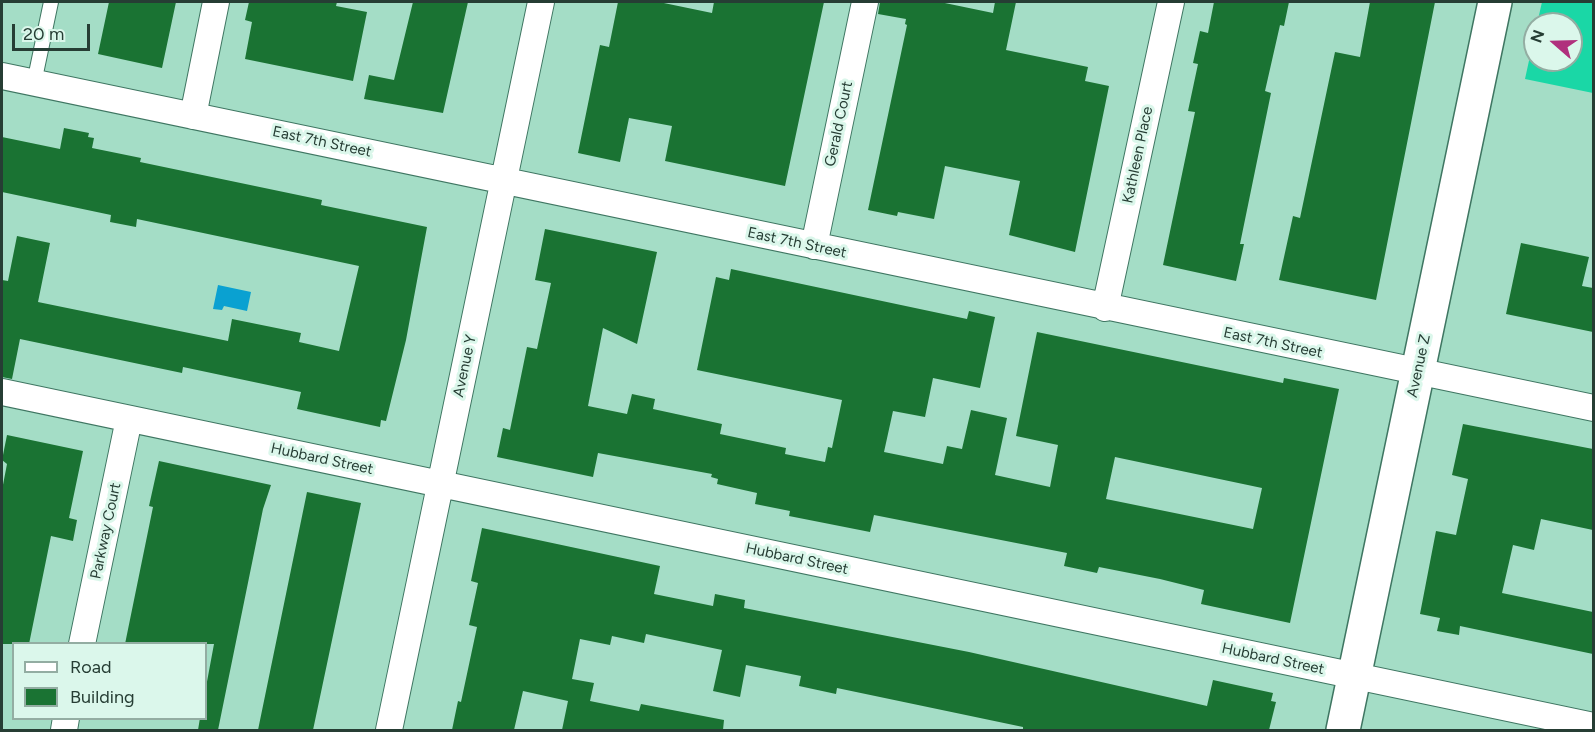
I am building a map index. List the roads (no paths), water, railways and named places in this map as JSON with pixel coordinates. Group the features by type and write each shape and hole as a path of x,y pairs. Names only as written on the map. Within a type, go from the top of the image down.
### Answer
{"street":[{"path":"193,116 216,2"},
{"name":"Avenue Y","path":"389,730 541,2"},
{"name":"Gerald Court","path":"814,246 865,2"},
{"name":"Kathleen Place","path":"1105,308 1171,2"},
{"name":"Avenue Z","path":"1343,730 1495,2"},
{"name":"East 7th Street","path":"2,76 1593,408"},
{"name":"Hubbard Street","path":"2,392 1593,726"},
{"name":"Parkway Court","path":"82,642 129,419"}],"lane":[{"path":"34,83 51,2"}],"water":[{"path":"218,285 251,292 247,311 224,306 222,310 213,309"}]}
